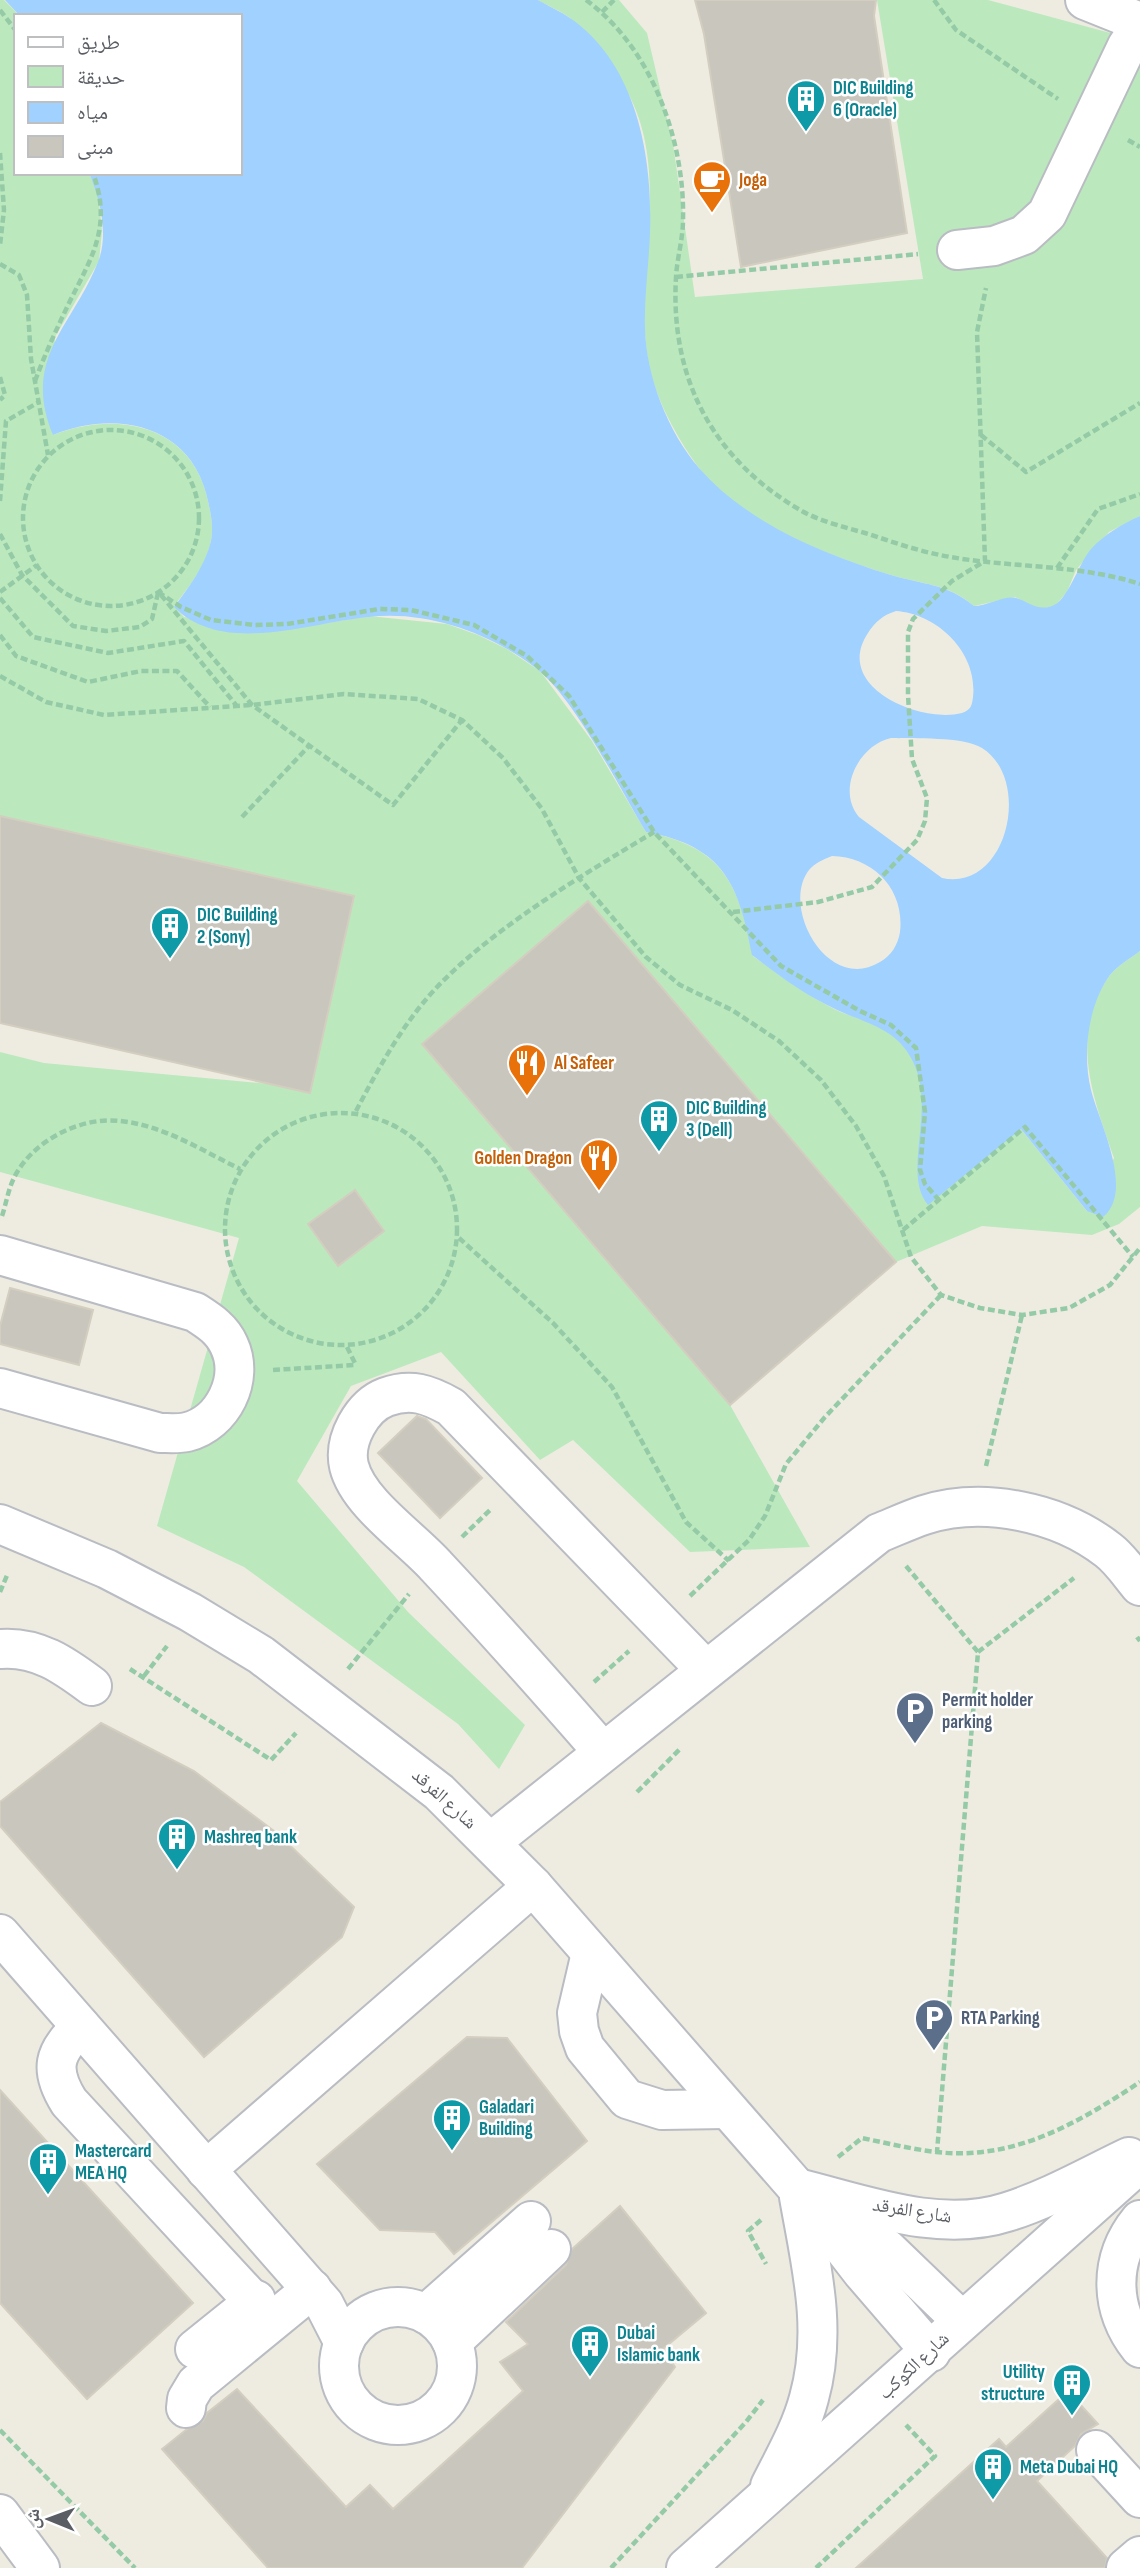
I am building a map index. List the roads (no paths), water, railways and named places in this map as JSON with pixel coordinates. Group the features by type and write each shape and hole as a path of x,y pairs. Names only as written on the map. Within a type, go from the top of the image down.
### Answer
{"street":[{"path":"957,250 994,246 1024,235 1047,214 1133,33 1140,25 1085,0"},
{"path":"0,1255 195,1312 216,1326 230,1347 235,1372 228,1398 212,1420 187,1432 160,1433 0,1388"},
{"path":"603,1752 434,1563 367,1499 349,1466 352,1430 376,1401 401,1392 427,1394 451,1407 706,1670"},
{"path":"491,1842 879,1533 925,1514 975,1507 1023,1511 1057,1522 1110,1550 1140,1586"},
{"name":"شارع الفرقد","path":"0,1524 107,1569 190,1612 261,1655 409,1768 491,1842 533,1886 797,2188 862,2272 931,2352"},
{"path":"0,1649 17,1647 42,1654 95,1684 25,1675 0,1675"},
{"path":"206,2169 533,1886"},
{"path":"0,1934 310,2287 344,2343"},
{"path":"591,1953 578,2013 579,2031 585,2048 627,2099 662,2110 726,2109"},
{"path":"81,2027 65,2041 56,2061 58,2083 69,2102 254,2302"},
{"name":"شارع الفرقد","path":"797,2188 939,2220 973,2219 1006,2213 1140,2152"},
{"name":"شارع الكوكب","path":"686,2568 762,2504 1140,2163"},
{"path":"762,2504 795,2437 809,2400 817,2363 820,2324 797,2188"},
{"name":"شارع الفرقد","path":"797,2188 843,2216 886,2248 962,2321"},
{"path":"1140,2220 1119,2255 1115,2292 1125,2329 1140,2348"},
{"path":"426,2314 541,2235 452,2342"},
{"path":"198,2402 310,2287"},
{"path":"195,2349 254,2302 310,2287 369,2314"},
{"path":"388,2307 407,2308 426,2314 442,2326 452,2342 458,2361 456,2381 448,2399 435,2413 418,2423 399,2426 380,2423 363,2414 349,2399 341,2382 340,2362 344,2343 354,2326 369,2314 388,2307"},
{"path":"1096,2450 1140,2498"},
{"path":"0,2514 7,2537 4,2568"},
{"path":"0,2514 40,2568"},
{"path":"1126,2568 1140,2556"}],"water":[{"path":"5,0 538,0 570,18 593,37 626,86 644,144 648,174 650,203 645,316 646,346 654,384 678,438 699,468 718,488 763,520 813,546 891,575 944,589 974,606 1012,597 1037,607 1052,606 1068,590 1091,549 1114,530 1140,516 1140,951 1120,965 1102,987 1092,1015 1087,1046 1091,1090 1107,1137 1115,1174 1116,1191 1112,1205 1103,1217 1087,1211 1021,1129 928,1205 920,1190 918,1173 921,1090 916,1070 906,1050 891,1035 812,997 752,955 741,908 723,872 694,847 646,832 596,746 566,701 552,683 519,656 479,635 413,617 368,617 267,633 241,633 217,630 194,622 174,607 201,568 211,541 210,511 196,469 183,451 165,437 145,428 100,424 76,427 53,435 45,408 43,384 47,363 54,344 88,285 101,251 103,229 97,194 90,175 242,175 242,14 18,14","holes":["896,611 912,614 940,628 962,651 973,681 973,700 970,707 962,713 925,713 905,707 871,685 862,670 860,652 874,625","891,738 938,739 974,744 998,763 1006,784 1009,807 1006,830 997,851 983,868 964,878 942,878 859,817 852,806 850,794 854,770 869,750 879,742","832,856 861,862 873,869 892,890 897,903 900,917 898,941 887,957 861,969 843,966 827,957 814,942 805,924 801,904 802,886 809,870"]}],"place":[{"name":"DIC Building 6 (Oracle)","path":"806,133"},
{"name":"Joga","path":"712,214"},
{"name":"DIC Building 2 (Sony)","path":"170,960"},
{"name":"Al Safeer","path":"527,1097"},
{"name":"DIC Building 3 (Dell)","path":"659,1153"},
{"name":"Golden Dragon","path":"599,1192"},
{"name":"Permit holder parking","path":"915,1745"},
{"name":"Mashreq bank","path":"177,1871"},
{"name":"RTA Parking","path":"934,2052"},
{"name":"Galadari Building","path":"452,2152"},
{"name":"Mastercard MEA HQ","path":"48,2196"},
{"name":"Dubai Islamic bank","path":"590,2378"},
{"name":"Utility structure","path":"1072,2417"},
{"name":"Meta Dubai HQ","path":"993,2501"}]}
